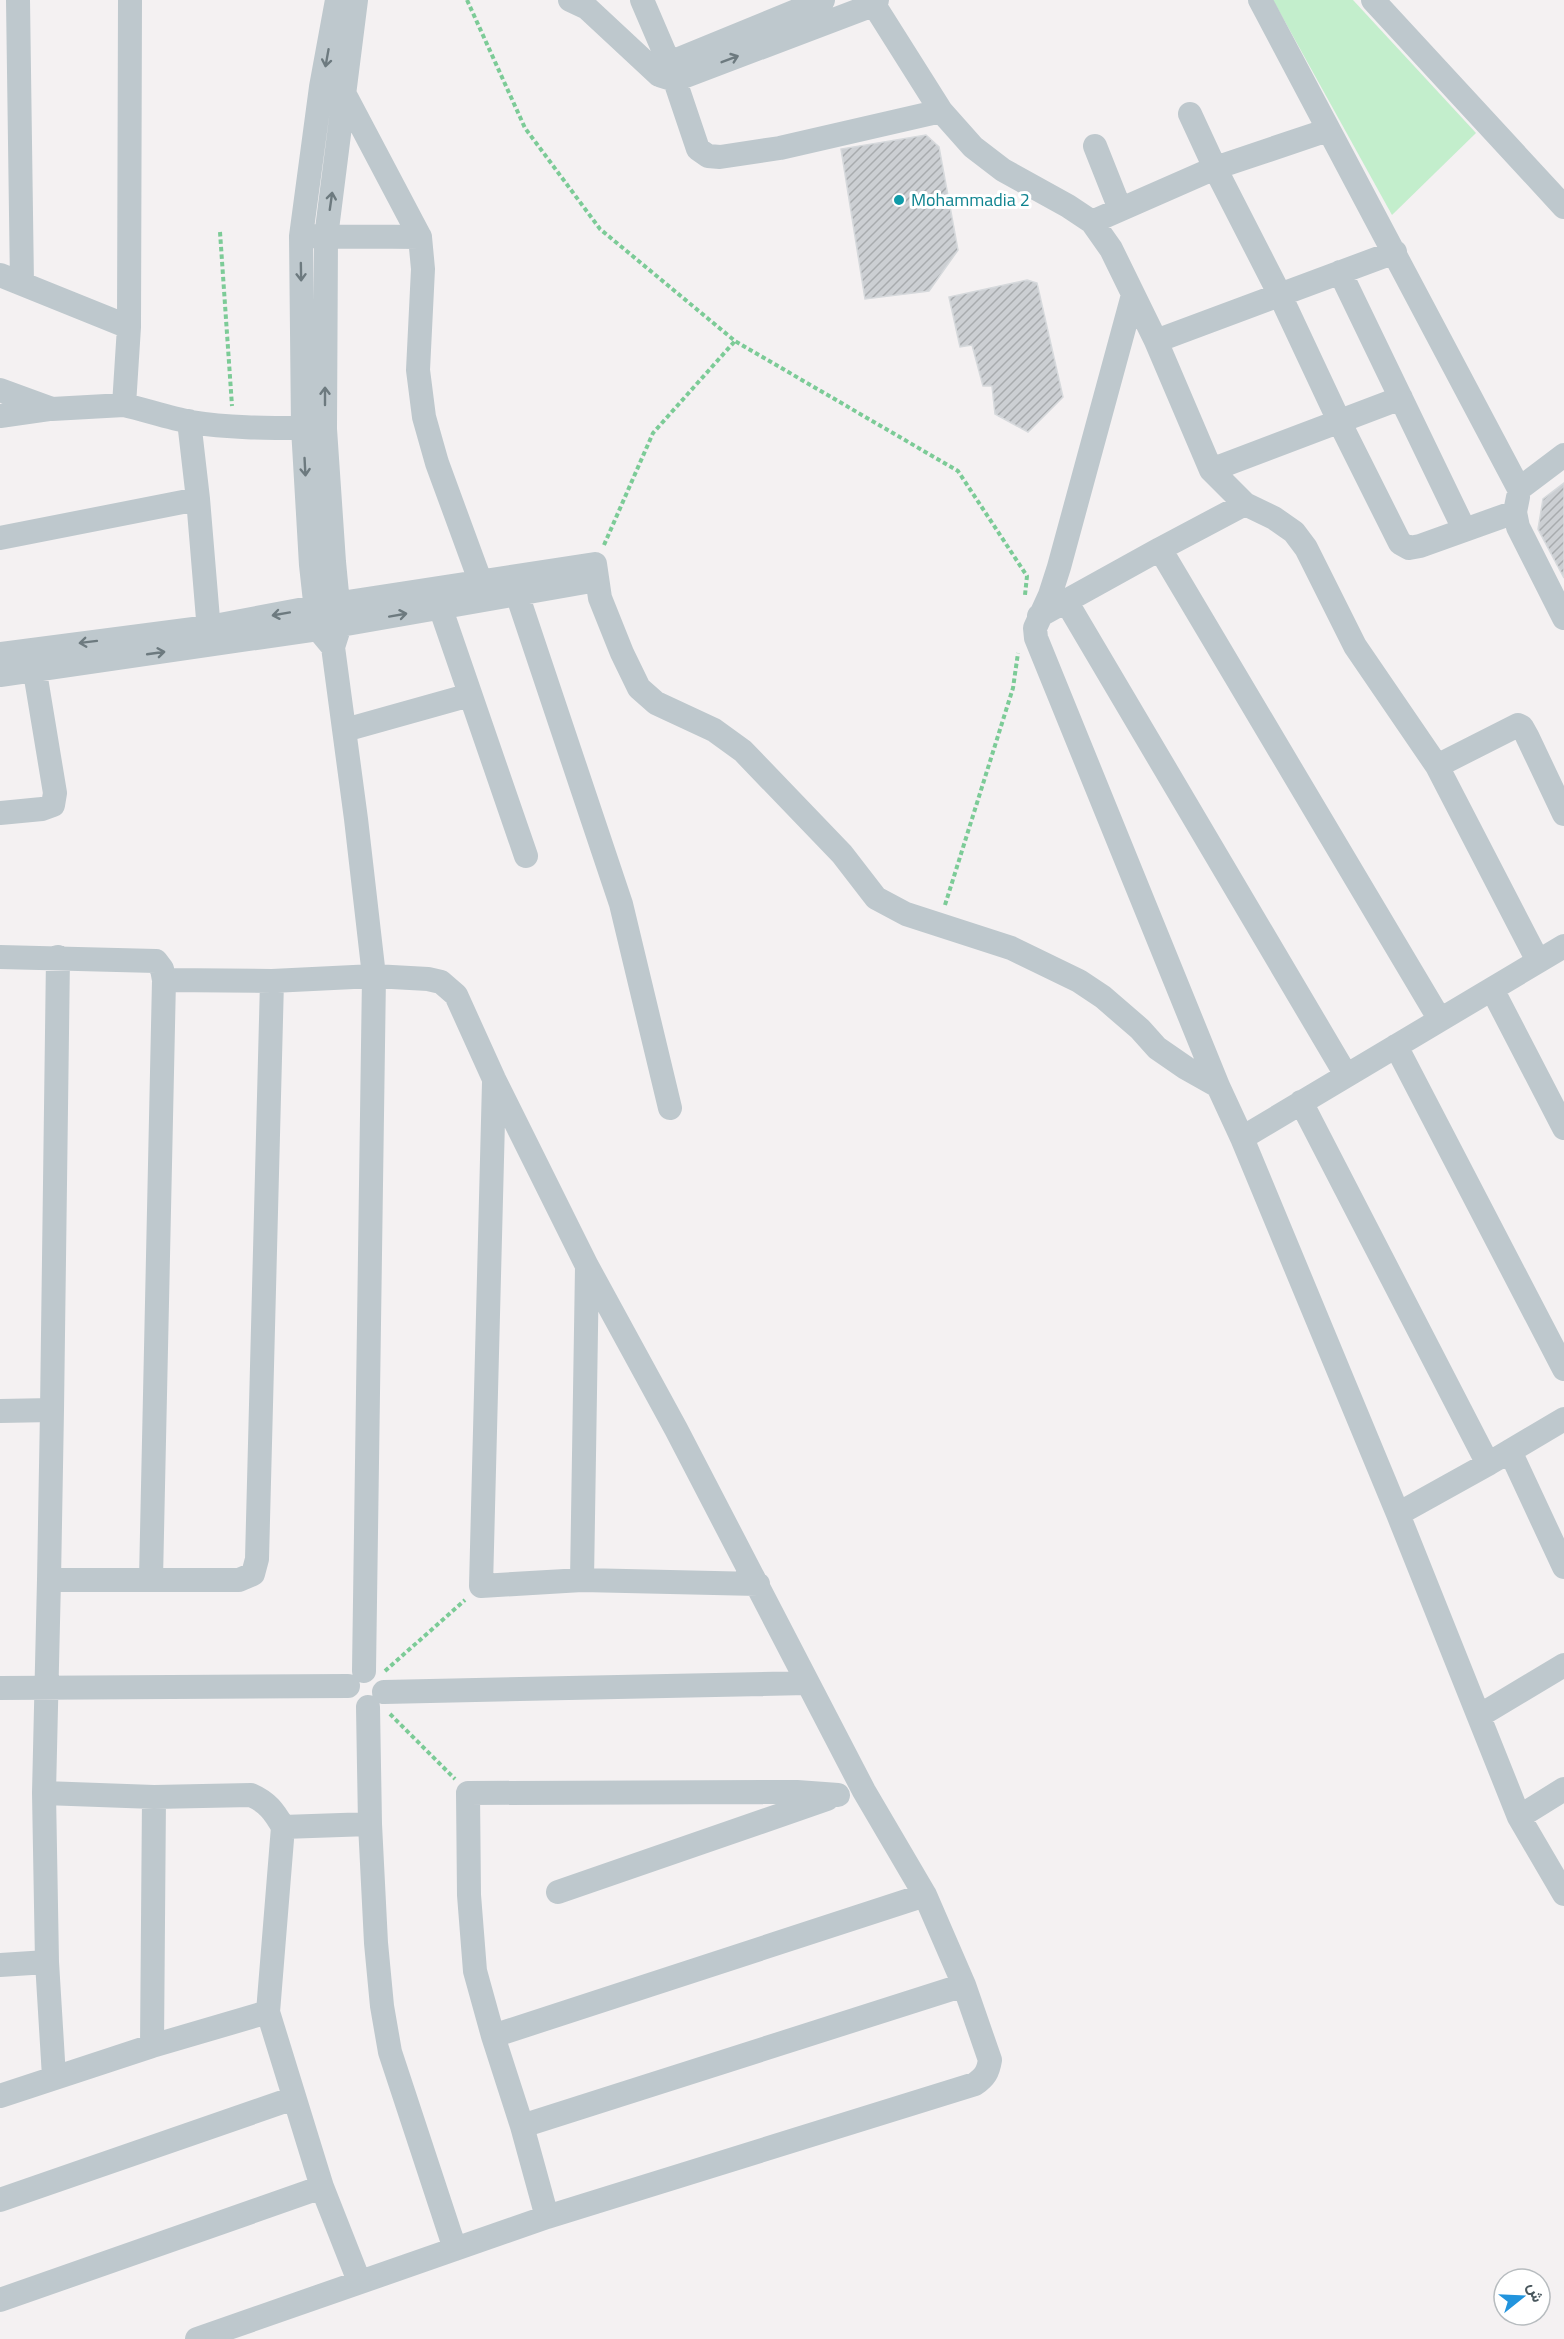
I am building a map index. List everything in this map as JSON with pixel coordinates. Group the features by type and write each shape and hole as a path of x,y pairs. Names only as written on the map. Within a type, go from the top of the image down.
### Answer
{"street":[{"path":"18,0 22,284"},
{"path":"124,405 129,327 130,0"},
{"path":"351,0 321,87 301,236 303,428 345,730 374,976 370,1824 376,1943 382,2006 390,2052 455,2249"},
{"path":"329,622 334,562 325,429 326,237 345,93 351,0"},
{"path":"570,0 587,8 668,73"},
{"path":"642,0 698,149 708,156 720,157 780,148 941,111"},
{"path":"668,73 823,0"},
{"path":"1260,0 1395,252 1517,500 1518,527 1564,618"},
{"path":"1374,0 1564,207"},
{"path":"668,73 874,2 941,111 973,147 1003,170 1092,222 1111,249 1156,341 1211,470 1245,504 1274,518 1294,532 1300,540 1355,646 1437,766 1538,961"},
{"path":"321,87 345,93 420,237 423,269 418,370 424,417 437,463 481,583"},
{"path":"1190,114 1400,543 1409,548 1420,546 1464,529 1517,500 1564,455"},
{"path":"1092,222 1215,168 1328,130"},
{"path":"1095,146 1120,208"},
{"path":"301,236 420,237"},
{"path":"1156,341 1395,252"},
{"path":"1340,273 1464,529"},
{"path":"0,275 129,327"},
{"path":"1032,608 1050,595 1133,295"},
{"path":"0,390 52,409"},
{"path":"1211,470 1401,398"},
{"path":"0,416 52,409 124,405 189,421 234,427 303,428"},
{"path":"189,421 209,636"},
{"path":"0,538 198,499"},
{"path":"1032,608 1066,601 1245,504"},
{"path":"1160,549 1440,1020"},
{"path":"0,654 33,659 329,622 437,598 596,572 600,598 639,688 656,704 714,730 742,751 842,854 876,898 888,906 939,926 1011,948 1079,981 1103,997 1140,1029 1157,1048 1218,1086"},
{"path":"437,598 481,583 514,586"},
{"path":"514,586 621,904 670,1108"},
{"path":"437,598 526,856"},
{"path":"1066,601 1346,1075"},
{"path":"1032,608 1035,638 1218,1086 1242,1138 1398,1514 1519,1817 1564,1894"},
{"path":"0,675 33,659"},
{"path":"0,813 42,809 53,805 55,793 33,659"},
{"path":"345,730 470,695"},
{"path":"1437,766 1518,725 1522,727 1564,813"},
{"path":"1242,1138 1564,946"},
{"path":"0,957 156,961 162,969 164,980 151,1579"},
{"path":"54,2077 47,1962 44,1793 58,957"},
{"path":"164,980 272,981 374,976 428,979 441,982 456,995 494,1079 586,1266 758,1584 864,1791 925,1895 964,1985 990,2060 984,2078 975,2084 547,2217 197,2339"},
{"path":"49,1580 239,1580 253,1574 257,1559 272,981"},
{"path":"1492,989 1564,1128"},
{"path":"1396,1046 1564,1369"},
{"path":"494,1079 482,1586 582,1580 758,1584"},
{"path":"1301,1102 1488,1464"},
{"path":"582,1580 586,1266"},
{"path":"0,1411 52,1410"},
{"path":"1398,1514 1564,1419"},
{"path":"1510,1451 1564,1567"},
{"path":"1479,1716 1564,1665"},
{"path":"0,1688 370,1689 807,1683"},
{"path":"1519,1817 1564,1789"},
{"path":"558,1892 838,1795 864,1791"},
{"path":"547,2217 476,1971 469,1895 468,1793 797,1792 838,1795"},
{"path":"44,1793 154,1797 250,1795 265,1801 276,1814 283,1827 268,2012 322,2187 359,2281"},
{"path":"152,2046 154,1797"},
{"path":"283,1827 370,1824"},
{"path":"493,2036 925,1895"},
{"path":"0,1965 47,1962"},
{"path":"522,2126 964,1985"},
{"path":"0,2096 152,2046 268,2012"},
{"path":"0,2200 294,2098"},
{"path":"0,2300 322,2187"}],"path":[{"path":"467,0 525,128 600,229 735,341 958,471 1027,576 1032,608"},
{"path":"220,232 234,427"},
{"path":"596,572 653,433 735,341"},
{"path":"939,926 1013,688 1019,645"},
{"path":"468,1793 370,1689 482,1586"}],"green space":[{"path":"1273,0 1353,0 1476,133 1392,215"}],"building":[{"name":"Mohammadia 2","path":"926,135 939,147 958,250 929,291 865,299 841,149"},
{"path":"1027,280 1037,283 1063,397 1028,432 995,414 992,386 983,386 972,345 960,347 949,297"},
{"path":"1564,483 1564,578 1538,529 1543,499"}],"place":[{"name":"Mohammadia 2","path":"899,200"}]}
